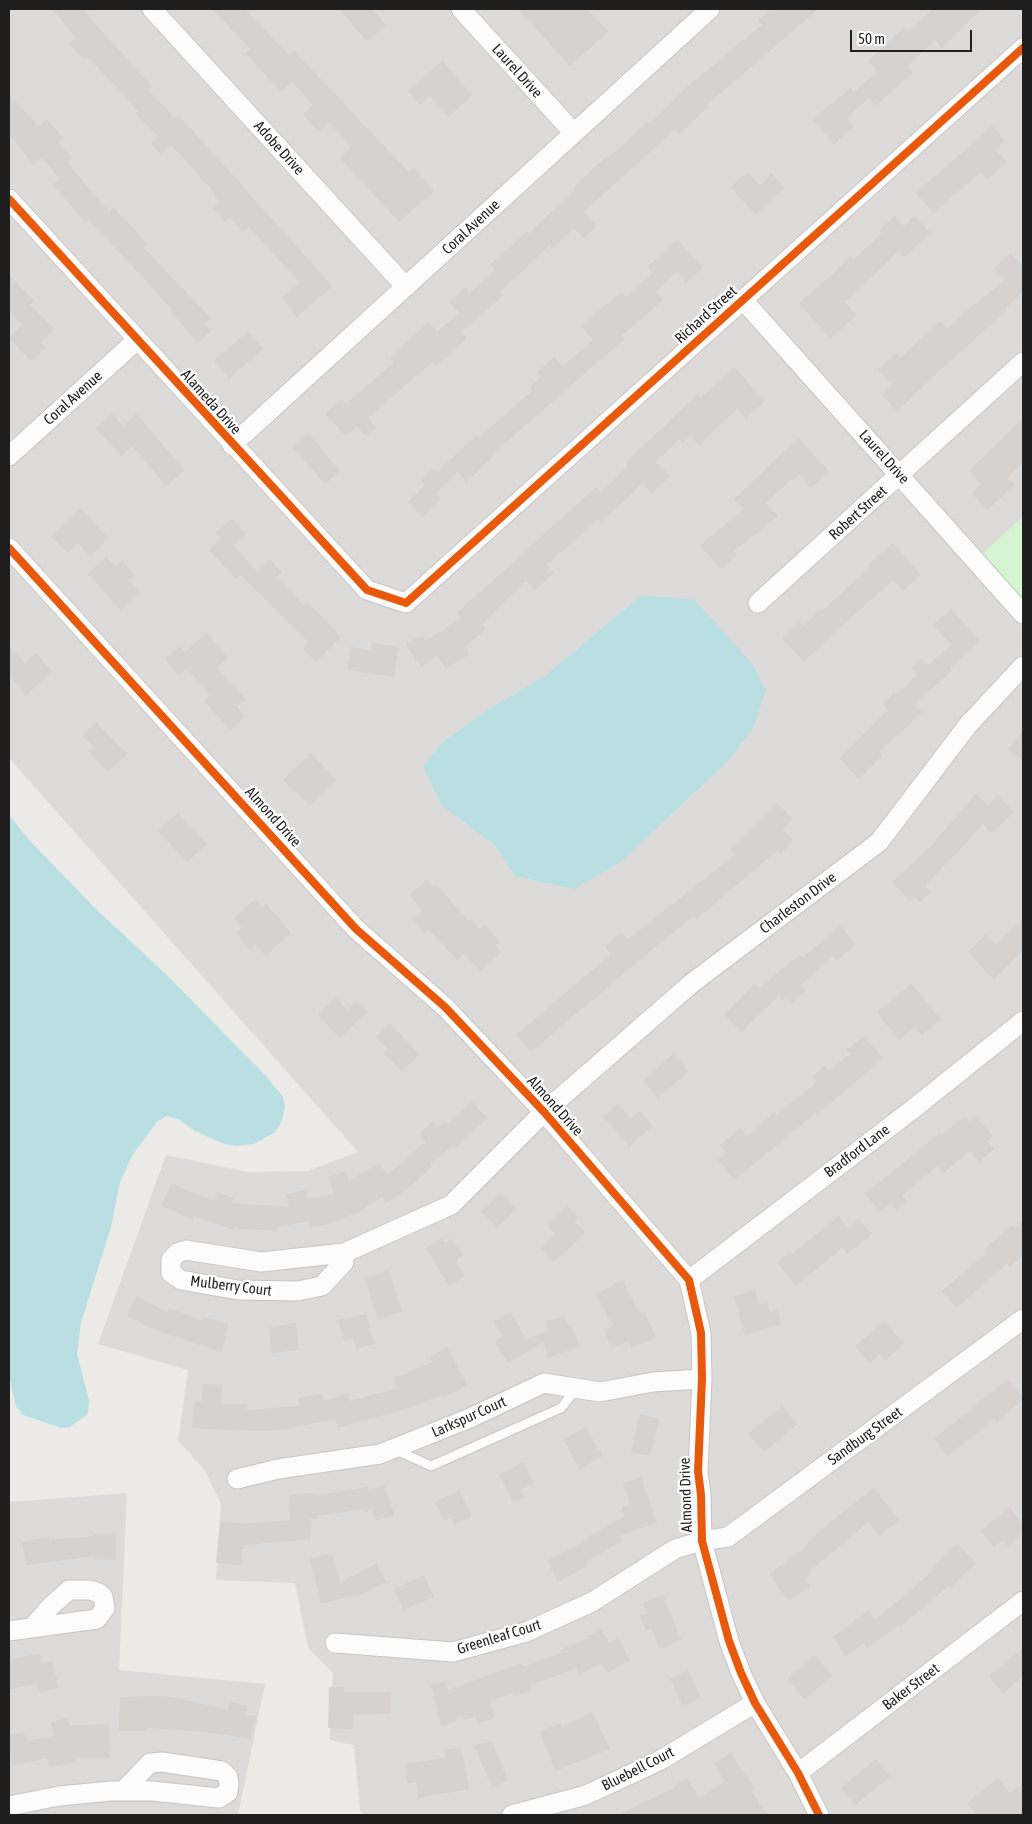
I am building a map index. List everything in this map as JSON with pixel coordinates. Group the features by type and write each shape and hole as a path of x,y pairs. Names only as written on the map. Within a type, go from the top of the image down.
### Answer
{"street":[{"name":"Adobe Drive","path":"152,9 406,288"},
{"name":"Laurel Drive","path":"461,9 573,132"},
{"name":"Coral Avenue","path":"232,445 710,9"},
{"name":"Richard Street","path":"406,604 1023,48"},
{"name":"Alameda Drive","path":"9,199 232,445 367,590 406,604"},
{"name":"Laurel Drive","path":"743,300 1023,614"},
{"name":"Coral Avenue","path":"9,456 137,340"},
{"name":"Robert Street","path":"758,603 1023,362"},
{"name":"Almond Drive","path":"9,548 356,929 445,1007 544,1112 688,1280 701,1333 702,1379 698,1471 701,1495 702,1540 729,1641 755,1703 798,1773 819,1815"},
{"name":"Charleston Drive","path":"544,1112 692,983 879,842 968,725 1023,666"},
{"name":"Bradford Lane","path":"688,1280 914,1109 1023,1021"},
{"name":"Mulberry Court","path":"344,1252 344,1262 322,1286 298,1291 238,1290 181,1280 171,1273 171,1260 177,1253 186,1250 261,1262 344,1252 451,1205 544,1112"},
{"name":"Sandburg Street","path":"702,1540 728,1536 1023,1319"},
{"name":"Larkspur Court","path":"237,1479 278,1469 380,1454 470,1418 544,1382 600,1392 653,1382 702,1379"},
{"name":"Greenleaf Court","path":"335,1643 453,1652 526,1632 592,1602 675,1549 702,1540"},
{"name":"Baker Street","path":"798,1773 1023,1601"},
{"path":"9,1631 33,1628"},
{"name":"Bluebell Court","path":"512,1815 586,1795 658,1761 755,1703"},
{"path":"9,1806 59,1796 123,1791 152,1791 219,1798 228,1792 229,1784 228,1777 222,1771 162,1762 150,1763 123,1791"}],"lane":[{"path":"393,1449 430,1466 562,1408 576,1388"}],"shaded area":[{"path":"9,9 1023,9 1023,517 982,554 1023,601 1023,1815 365,1815 360,1810 354,1745 330,1740 333,1673 308,1648 295,1583 216,1580 221,1504 204,1469 178,1441 188,1370 98,1344 166,1155 248,1172 307,1171 358,1152 9,758"},
{"path":"127,1493 119,1670 265,1684 238,1815 9,1815 9,1502"}],"green space":[{"path":"1023,517 1023,613 975,560"}],"water":[{"path":"642,595 695,600 753,665 766,690 753,728 729,760 621,862 574,889 515,876 494,844 442,806 423,767 442,743 489,709 545,676"},
{"path":"9,815 30,841 98,911 167,975 265,1075 283,1097 285,1106 282,1121 275,1132 254,1144 237,1146 224,1144 195,1131 178,1119 166,1116 157,1122 133,1154 120,1182 111,1227 81,1323 77,1354 89,1401 88,1414 70,1427 61,1428 23,1415 16,1406 9,1377"}],"building":[{"path":"52,9 82,9 152,86 148,90 174,118 178,115 195,133 332,286 297,317 282,298 300,283 249,227 243,232 230,218 225,222 213,208 220,202 214,196 216,194 171,145 161,154 151,143 158,137 135,114 138,111 88,57 84,60 69,44 76,38"},
{"path":"212,9 245,9 289,55 294,51 409,172 414,168 434,191 399,222 340,158 351,147 329,122 318,132 303,114 313,105 292,82 281,92 246,53 250,49"},
{"path":"339,9 372,9 386,25 367,41"},
{"path":"518,9 587,9 608,32 570,66"},
{"path":"771,9 818,9 707,105 708,107 680,134 675,129 584,212 597,226 584,239 574,228 552,249 549,246 499,292 503,296 461,332 467,339 436,366 432,362 368,418 376,428 366,436 357,427 346,436 325,413 341,399 346,404 394,362 390,358 428,322 437,332 459,313 449,302 465,288 469,293 495,270 490,265 527,232 528,234 575,190 573,187 607,156 609,158 648,121 650,123 688,86 762,25 758,20"},
{"path":"933,9 982,9 942,48 935,40 907,67 913,72 876,106 869,98 847,118 854,127 834,144 813,120 850,88 854,92 877,71 868,61 904,27 909,31"},
{"path":"443,61 472,96 448,117 430,96 420,105 408,91"},
{"path":"9,95 38,126 47,119 63,137 58,142 72,158 67,162 109,212 113,207 147,244 143,247 211,318 204,324 211,331 198,343 171,312 173,310 89,220 86,223 53,185 60,179 42,158 34,165 9,135"},
{"path":"992,126 1005,141 995,149 1007,162 987,180 981,172 933,213 916,193"},
{"path":"748,172 760,185 771,174 785,188 756,215 731,187"},
{"path":"895,216 904,226 914,216 931,233 904,257 899,251 845,302 856,315 830,339 799,303 834,273 850,256 854,259 882,233 879,230"},
{"path":"677,240 703,267 686,283 677,272 656,292 663,300 621,336 624,339 494,453 495,455 466,482 458,472 436,493 441,499 422,517 408,502 425,485 421,480 433,469 437,472 477,435 479,438 533,390 530,387 541,377 537,372 555,357 563,366 593,340 581,326 622,292 626,297 653,273 648,267"},
{"path":"1011,253 1023,267 1023,292 1005,309 1007,311 897,411 882,395 892,385 878,370 896,353 901,357 940,321 947,328 1004,280 994,269"},
{"path":"9,275 34,301 30,305 54,329 41,342 46,347 31,361 9,338 22,325 9,311"},
{"path":"248,331 263,349 229,378 214,361"},
{"path":"735,367 765,402 746,418 737,408 699,445 690,435 683,442 680,439 656,462 670,476 652,493 643,483 601,523 598,519 546,565 554,573 535,590 526,581 482,624 486,629 465,647 469,654 446,669 437,656 421,667 406,644 422,635 426,641 461,618 457,613 596,487 601,492 628,466 625,463 698,394 701,397"},
{"path":"112,414 123,426 136,414 185,470 166,486 132,446 121,456 96,428"},
{"path":"1023,418 1023,463 1008,477 1015,485 987,510 972,493 981,484 969,471"},
{"path":"308,433 340,471 325,484 292,447"},
{"path":"798,438 829,471 811,488 799,475 794,480 792,479 766,503 778,516 734,551 737,555 721,569 700,546 743,509 734,499"},
{"path":"81,508 109,539 90,556 78,543 68,553 51,536"},
{"path":"232,519 246,534 233,545 257,571 269,559 282,572 277,577 304,605 307,602 341,637 316,662 304,649 309,643 240,575 236,579 209,550 222,538 216,533"},
{"path":"893,543 921,575 903,591 893,580 804,661 782,638 799,621 803,626 820,609 822,611 870,566 868,564"},
{"path":"106,557 116,567 122,561 135,575 129,580 140,592 121,610 88,574"},
{"path":"951,609 980,641 950,668 952,671 914,705 922,712 879,752 882,756 859,779 839,758 888,710 882,704 894,693 896,695 918,675 911,668 922,659 928,665 951,645 933,625"},
{"path":"207,633 228,658 217,668 246,699 237,707 245,716 230,730 204,701 210,695 187,669 179,676 165,659 180,646 185,652"},
{"path":"372,643 399,647 394,677 347,670 350,647 371,650"},
{"path":"9,646 25,663 36,653 52,671 26,695 9,676"},
{"path":"96,722 127,754 108,772 89,752 94,747 82,735"},
{"path":"1023,731 1023,761 1008,749"},
{"path":"311,753 336,780 310,805 283,780"},
{"path":"976,793 988,805 998,795 1014,812 991,833 983,824 925,886 931,892 920,902 914,897 910,901 892,883 932,845"},
{"path":"777,803 793,819 782,829 793,841 781,853 778,850 696,919 694,916 655,947 531,1052 516,1035 611,954 605,947 621,932 628,939 735,855 730,850"},
{"path":"178,813 207,844 187,862 158,831"},
{"path":"427,879 433,886 436,884 469,921 471,919 480,929 485,925 500,942 496,946 501,952 480,971 464,954 457,960 428,929 424,933 413,919 422,910 409,895"},
{"path":"255,899 262,908 266,904 291,933 266,956 256,944 250,949 236,932 242,927 234,918"},
{"path":"1023,919 1023,951 994,979 968,952 986,934 996,944"},
{"path":"840,926 856,945 837,960 833,956 800,985 806,991 792,1003 787,997 783,1001 779,996 741,1032 724,1014 755,984 759,988 800,954 803,957"},
{"path":"912,984 941,1020 922,1035 915,1027 899,1040 877,1012"},
{"path":"336,998 347,1010 357,1001 367,1012 340,1038 318,1014"},
{"path":"390,1023 419,1054 402,1071 384,1053 388,1049 376,1037"},
{"path":"864,1036 883,1058 817,1115 816,1113 734,1180 718,1160 726,1153 720,1145 740,1128 747,1136 774,1113 776,1115 817,1082 812,1076 824,1066 829,1071 850,1054 846,1050"},
{"path":"674,1053 689,1072 658,1098 643,1080"},
{"path":"472,1102 487,1118 455,1148 453,1145 430,1164 432,1167 406,1190 386,1203 382,1197 359,1212 325,1225 310,1228 309,1221 277,1227 277,1231 234,1228 233,1230 194,1216 193,1220 161,1206 171,1184 214,1201 217,1192 233,1198 231,1203 289,1207 286,1194 305,1190 307,1199 334,1194 328,1177 345,1171 349,1181 379,1163 387,1175 426,1142 419,1133 433,1121 438,1127 445,1122 447,1124"},
{"path":"618,1104 630,1119 640,1111 653,1126 629,1146 603,1116"},
{"path":"965,1116 970,1122 976,1116 993,1136 987,1141 994,1149 979,1162 970,1151 943,1173 938,1166 902,1195 907,1202 897,1210 891,1203 880,1212 865,1194 940,1133 942,1135"},
{"path":"501,1193 516,1209 497,1228 481,1211"},
{"path":"567,1206 578,1218 574,1221 585,1233 554,1262 541,1248 555,1235 547,1225"},
{"path":"838,1216 848,1228 859,1219 872,1234 847,1254 842,1248 796,1286 777,1263 790,1252 792,1254"},
{"path":"1023,1221 1023,1256 1010,1267 1007,1264 956,1308 942,1291 987,1253 984,1249 1012,1225 1015,1228"},
{"path":"442,1238 445,1243 452,1239 463,1256 456,1261 465,1276 449,1286 426,1248"},
{"path":"389,1270 402,1312 378,1320 365,1278"},
{"path":"622,1280 640,1314 645,1312 656,1338 632,1348 629,1341 611,1348 604,1330 613,1326 596,1294"},
{"path":"755,1289 759,1305 767,1303 770,1312 777,1309 782,1324 745,1335 734,1296"},
{"path":"137,1296 167,1312 169,1308 202,1320 203,1317 229,1324 221,1352 152,1329 127,1316"},
{"path":"510,1312 526,1339 549,1330 546,1322 564,1315 569,1327 572,1326 579,1346 549,1358 543,1342 508,1363 495,1342 503,1337 494,1322"},
{"path":"366,1314 374,1344 356,1349 353,1339 344,1341 338,1320"},
{"path":"884,1321 904,1344 885,1360 880,1354 869,1363 855,1346"},
{"path":"296,1323 299,1350 271,1353 269,1327"},
{"path":"447,1347 467,1385 443,1398 442,1395 405,1409 338,1428 335,1419 280,1430 192,1428 194,1401 202,1401 203,1384 222,1385 221,1404 247,1404 247,1410 300,1406 298,1398 322,1394 323,1401 347,1393 350,1401 398,1388 394,1378 433,1362 430,1357"},
{"path":"1008,1379 1023,1397 1023,1400 997,1422 994,1419 948,1456 934,1439"},
{"path":"782,1406 797,1424 764,1452 748,1434"},
{"path":"640,1414 659,1419 650,1456 631,1452"},
{"path":"586,1427 602,1456 580,1469 563,1440"},
{"path":"524,1462 534,1483 521,1490 525,1497 513,1502 499,1474"},
{"path":"641,1477 657,1523 619,1536 622,1541 586,1562 588,1566 558,1582 547,1561 589,1539 588,1537 625,1516 621,1507 630,1504 623,1484"},
{"path":"384,1485 394,1515 375,1521 372,1510 365,1513 364,1509 318,1516 318,1519 310,1519 311,1539 243,1545 241,1565 216,1563 220,1521 245,1524 290,1520 289,1495 316,1493 317,1495 368,1487 369,1490"},
{"path":"874,1488 899,1520 879,1536 868,1522 809,1572 811,1575 805,1579 810,1586 789,1601 769,1574 808,1545 807,1543 835,1518"},
{"path":"459,1490 472,1516 455,1525 451,1518 444,1521 435,1502"},
{"path":"1010,1507 1023,1524 1023,1533 1008,1546 1003,1540 994,1547 980,1531"},
{"path":"94,1534 116,1534 116,1560 94,1559 94,1556 26,1565 22,1542 49,1537 50,1540 94,1536"},
{"path":"957,1544 976,1563 950,1588 948,1586 900,1627 899,1625 867,1648 864,1643 846,1656 833,1637 868,1611 875,1620 934,1570 931,1568"},
{"path":"332,1553 340,1583 376,1564 386,1582 356,1597 354,1595 321,1604 310,1559"},
{"path":"424,1575 434,1597 403,1610 394,1589"},
{"path":"663,1595 681,1640 660,1649 652,1629 646,1631 640,1616 647,1613 643,1603"},
{"path":"601,1629 609,1643 618,1638 630,1661 607,1673 602,1664 579,1674 576,1668 530,1686 532,1690 514,1697 513,1693 490,1702 495,1718 478,1724 475,1717 464,1720 462,1716 456,1717 457,1721 441,1726 431,1685 445,1681 448,1690 521,1663 523,1667 561,1653 560,1650 588,1638 587,1636"},
{"path":"1023,1648 1023,1676 1003,1693 989,1676"},
{"path":"40,1653 42,1663 52,1661 59,1688 40,1693 37,1683 9,1690 9,1660"},
{"path":"815,1655 832,1676 804,1699 787,1678"},
{"path":"688,1670 701,1697 683,1706 670,1679"},
{"path":"329,1687 344,1687 344,1692 391,1692 391,1714 353,1715 353,1729 328,1728"},
{"path":"120,1697 172,1697 228,1710 230,1702 248,1706 246,1715 256,1716 251,1739 216,1733 147,1728 147,1731 119,1731"},
{"path":"593,1712 610,1749 555,1771 540,1731 561,1723 562,1727"},
{"path":"68,1718 70,1725 109,1724 110,1758 76,1758 77,1762 49,1767 47,1758 12,1766 9,1735 24,1732 27,1741 54,1736 51,1722"},
{"path":"492,1742 508,1781 492,1788 474,1745"},
{"path":"461,1747 469,1789 418,1798 416,1782 407,1783 405,1764 445,1758 444,1750"},
{"path":"731,1753 755,1789 752,1791 767,1815 618,1815 674,1788 673,1786 687,1778 699,1798 725,1782 714,1763"},
{"path":"876,1759 890,1776 855,1805 841,1788"},
{"path":"998,1778 1010,1793 1023,1783 1023,1815 976,1815 967,1803"}],"cycle path":[{"path":"9,199 367,590 406,603 1023,48"},
{"path":"9,548 356,929 445,1007 544,1112 689,1280 701,1333 702,1379 698,1471 701,1495 702,1541 729,1641 741,1673 755,1703 798,1773 819,1815"}]}
